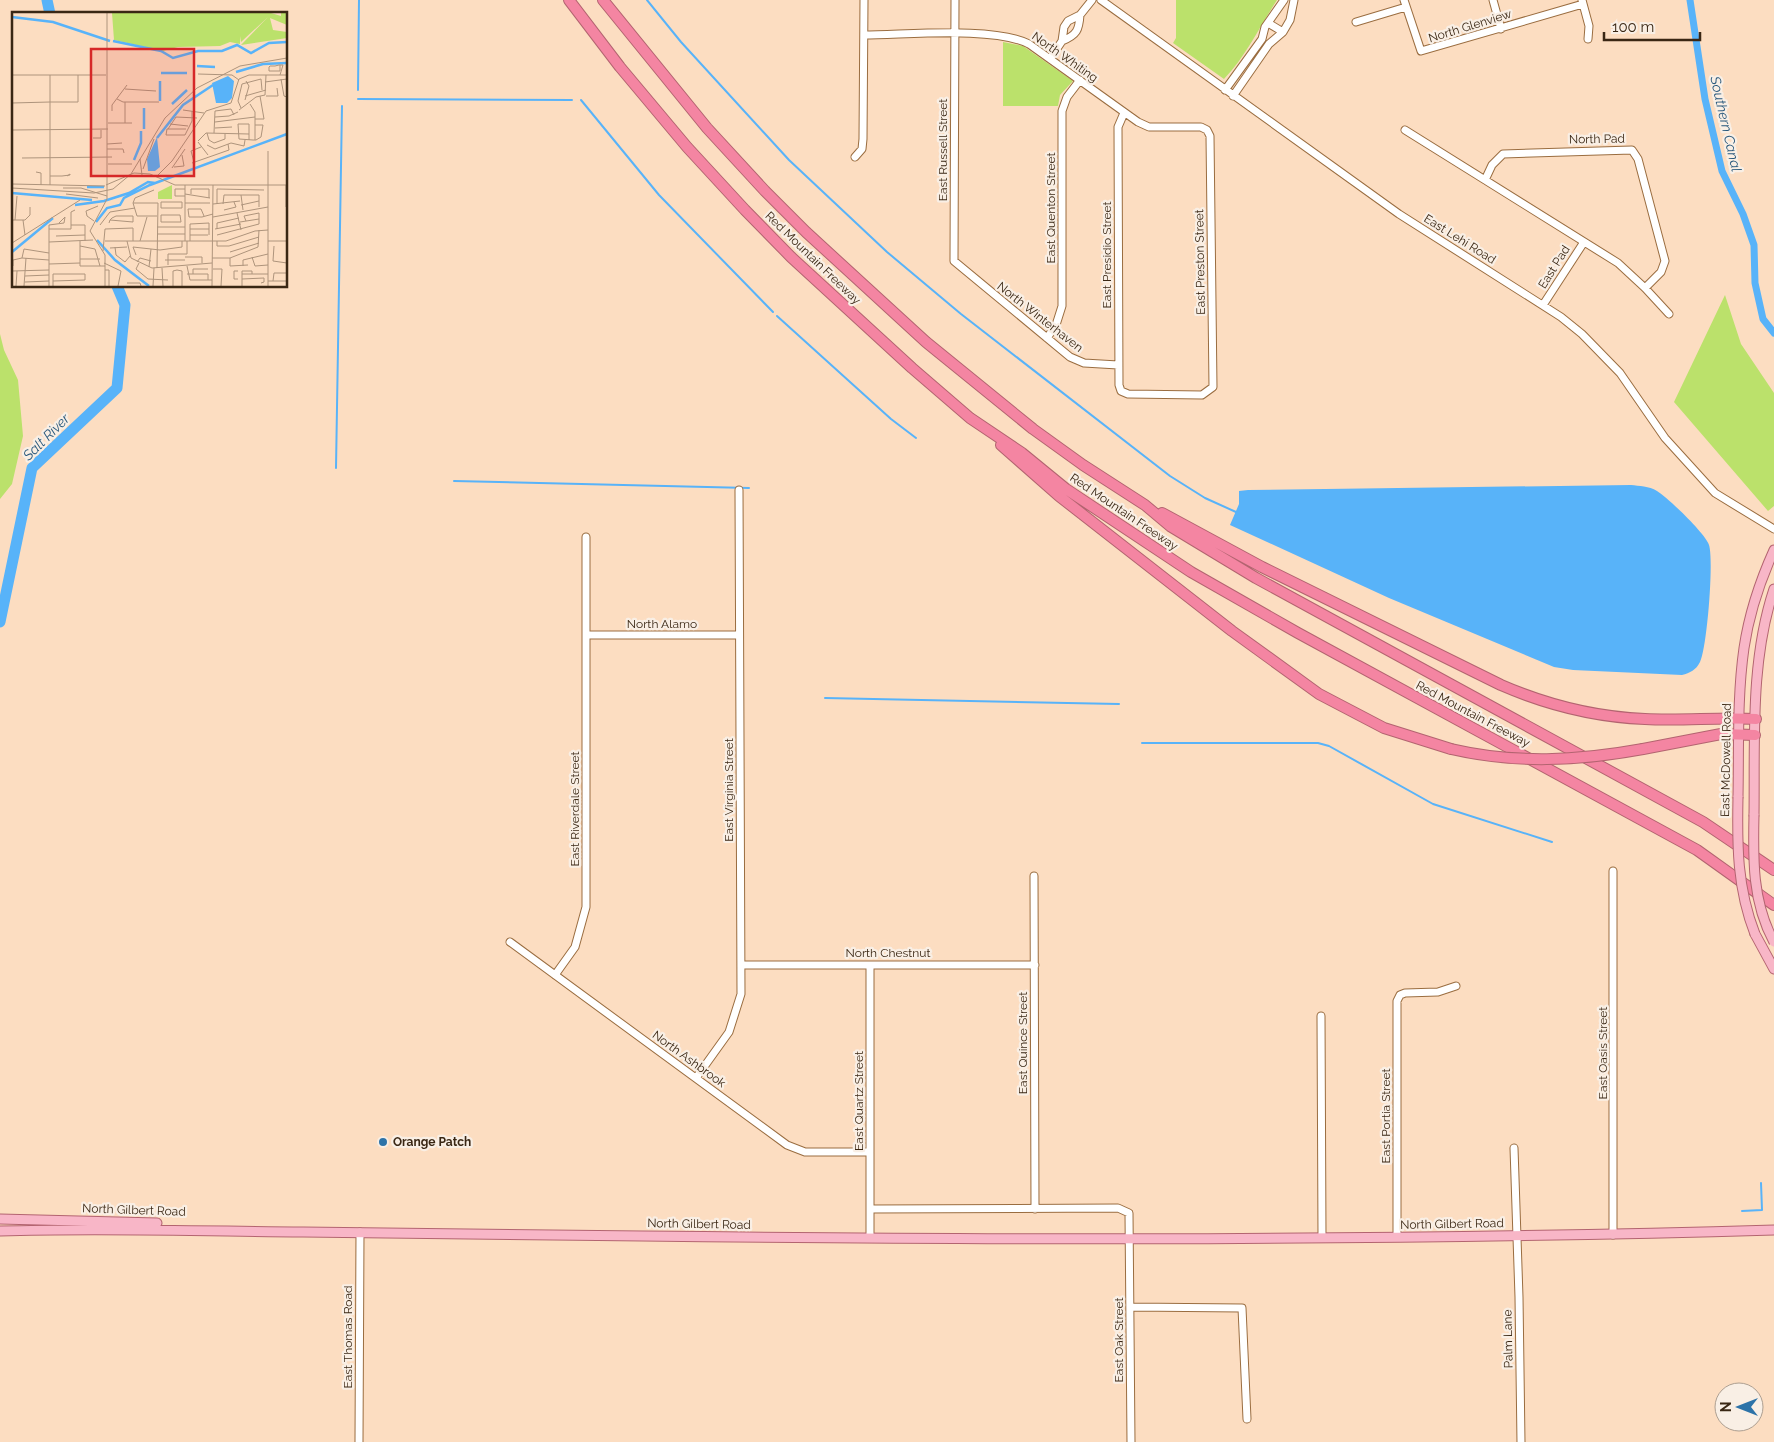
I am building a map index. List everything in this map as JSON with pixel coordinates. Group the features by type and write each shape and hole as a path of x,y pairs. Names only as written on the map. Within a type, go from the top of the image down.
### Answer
{"highway":[{"name":"Red Mountain Freeway","path":"569,0 620,67 745,210 798,263 912,368 970,418 1022,453 1066,489 1191,572 1315,643 1697,850 1774,905"},
{"name":"Red Mountain Freeway","path":"603,0 707,128 806,232 926,342 992,396 1083,465 1145,505 1170,526 1256,578 1703,822 1774,870"},
{"path":"970,418 1059,496 1239,636 1319,694 1384,728 1451,750 1494,757 1558,760 1598,758 1721,734 1755,735"},
{"path":"1145,505 1262,567 1501,686 1531,698 1590,713 1629,718 1756,719"}],"main road":[{"name":"East McDowell Road","path":"1774,550 1749,621 1742,667 1738,797 1739,876 1747,915 1774,969"},
{"path":"1774,589 1760,648 1755,735 1753,859 1756,892 1774,942"},
{"name":"North Gilbert Road","path":"0,1219 176,1223 267,1232"},
{"name":"North Gilbert Road","path":"0,1231 81,1229 870,1238 1322,1238 1613,1235 1774,1230"}],"street":[{"path":"855,157 862,149 863,139 864,0"},
{"name":"East Russell Street","path":"956,0 953,253 957,266"},
{"path":"1050,59 1062,41 1064,27 1068,22 1080,15 1092,0"},
{"name":"East Lehi Road","path":"1101,0 1399,214 1544,305 1582,334 1620,373 1665,438 1716,493 1774,529"},
{"path":"1225,90 1262,39 1268,23 1284,0"},
{"path":"1233,96 1269,44 1283,32 1290,20 1294,0"},
{"path":"1493,0 1501,29"},
{"path":"1582,2 1589,26 1588,39"},
{"name":"North Glenview","path":"1405,3 1421,51 1501,29 1582,2"},
{"path":"1356,22 1405,3"},
{"path":"1062,41 1074,36 1079,30 1080,15"},
{"path":"1268,23 1283,32"},
{"name":"North Whiting","path":"864,35 955,34 1011,37 1029,44 1124,113 1150,127 1201,127 1207,130 1210,136"},
{"name":"East Quenton Street","path":"1047,338 1056,325 1062,306 1062,110 1067,97 1080,80"},
{"name":"East Presidio Street","path":"1124,113 1118,127 1118,365 1119,385 1122,391 1128,394"},
{"path":"1405,130 1618,263 1669,314"},
{"name":"East Preston Street","path":"1128,394 1202,394 1213,387 1210,136"},
{"name":"North Pad","path":"1485,180 1492,165 1503,154 1632,150 1638,158 1665,262 1661,272 1645,288"},
{"name":"East Pad","path":"1544,305 1584,242"},
{"name":"North Winterhaven","path":"957,266 1070,357 1084,363 1118,365"},
{"name":"East Virginia Street","path":"696,1078 729,1032 741,994 739,490"},
{"name":"East Riverdale Street","path":"555,975 575,947 586,906 586,537"},
{"name":"North Alamo","path":"586,635 739,635"},
{"name":"East Oasis Street","path":"1613,871 1613,1235"},
{"name":"East Quince Street","path":"1034,876 1035,1209"},
{"name":"North Ashbrook","path":"510,942 796,1149 814,1153 870,1152"},
{"name":"North Chestnut","path":"741,965 1034,965"},
{"name":"East Quartz Street","path":"870,965 870,1238"},
{"name":"East Portia Street","path":"1397,1237 1397,1001 1400,995 1438,992 1456,986"},
{"path":"1321,1016 1322,1238"},
{"name":"Palm Lane","path":"1514,1148 1520,1442"},
{"path":"870,1209 1118,1208 1129,1213 1131,1237"},
{"name":"East Thomas Road","path":"359,1442 360,1232"},
{"name":"East Oak Street","path":"1131,1237 1131,1442"},
{"path":"1130,1307 1242,1308 1247,1419"}],"green space":[{"path":"1176,0 1277,0 1246,51 1224,79 1173,43 1176,38"},
{"path":"1003,42 1023,46 1073,81 1060,95 1058,106 1003,106"},
{"path":"1725,295 1741,344 1774,393 1774,506 1768,511 1674,402"},
{"path":"0,334 4,350 18,380 23,436 12,484 0,499"}],"water":[{"path":"1631,485 1651,488 1657,491 1694,525 1709,545 1711,568 1703,654 1697,667 1682,675 1573,670 1554,667 1389,598 1230,525 1239,504 1239,491 1248,490"}],"waterway":[{"name":"Salt River","path":"47,0 50,12"},
{"path":"358,90 359,0"},
{"path":"647,0 681,42 789,160 887,252 961,314 1170,476 1205,498 1236,512"},
{"name":"Southern Canal","path":"1690,0 1705,99 1722,171 1743,214 1754,245 1755,283 1763,319 1774,333"},
{"path":"358,99 572,100"},
{"path":"581,100 659,195 773,312"},
{"path":"336,468 342,106"},
{"name":"Salt River","path":"0,622 32,468 117,388 125,305 118,288"},
{"path":"777,316 891,419 916,438"},
{"path":"454,481 749,488"},
{"path":"825,698 1119,704"},
{"path":"1142,743 1318,743 1329,746 1433,804 1552,842"},
{"path":"1742,1211 1762,1210 1761,1183"}],"place":[{"name":"Orange Patch","path":"383,1142"}]}
